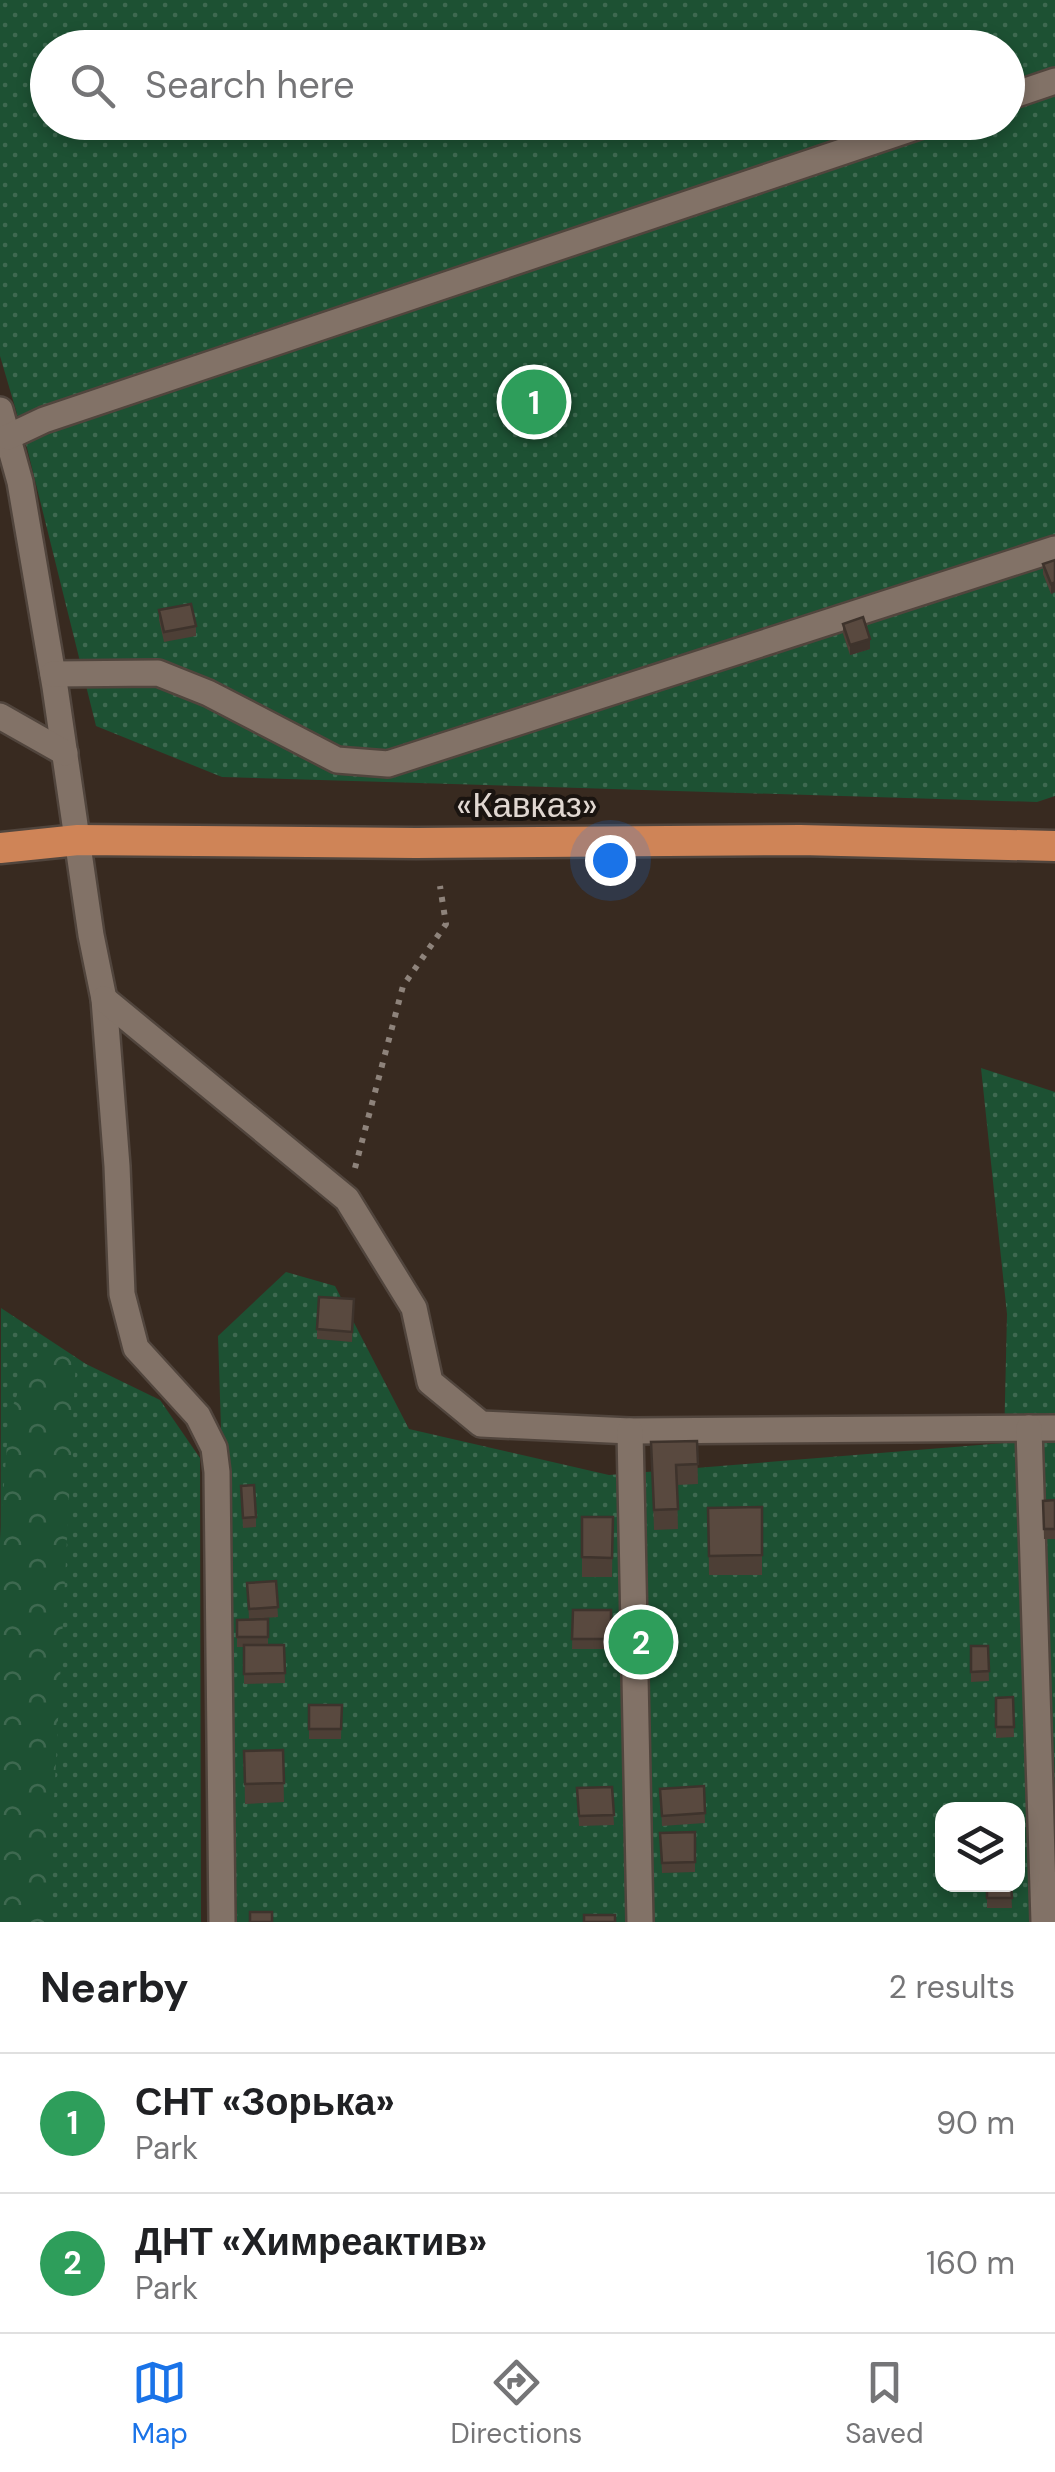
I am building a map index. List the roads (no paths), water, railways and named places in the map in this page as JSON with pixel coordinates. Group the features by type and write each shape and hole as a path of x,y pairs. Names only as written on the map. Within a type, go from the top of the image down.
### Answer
{"highway":[{"name":"«Кавказ»","path":"0,848 78,840 800,840 1055,846"}],"lane":[{"path":"1025,91 1055,81"},
{"path":"8,438 44,420 876,140"},
{"path":"0,410 20,482 104,999 122,1294 136,1348 198,1416 214,1448 222,1922"},
{"path":"53,674 158,673 208,693 337,760 388,764 1055,549"},
{"path":"0,716 65,753"},
{"path":"104,999 347,1198 414,1308 430,1382 481,1424 630,1430 1042,1428 1044,1922"},
{"path":"630,1430 640,1922"}],"place":[{"name":"СНТ «Зорька»","path":"534,402"},
{"name":"ДНТ «Химреактив»","path":"641,1642"}]}
